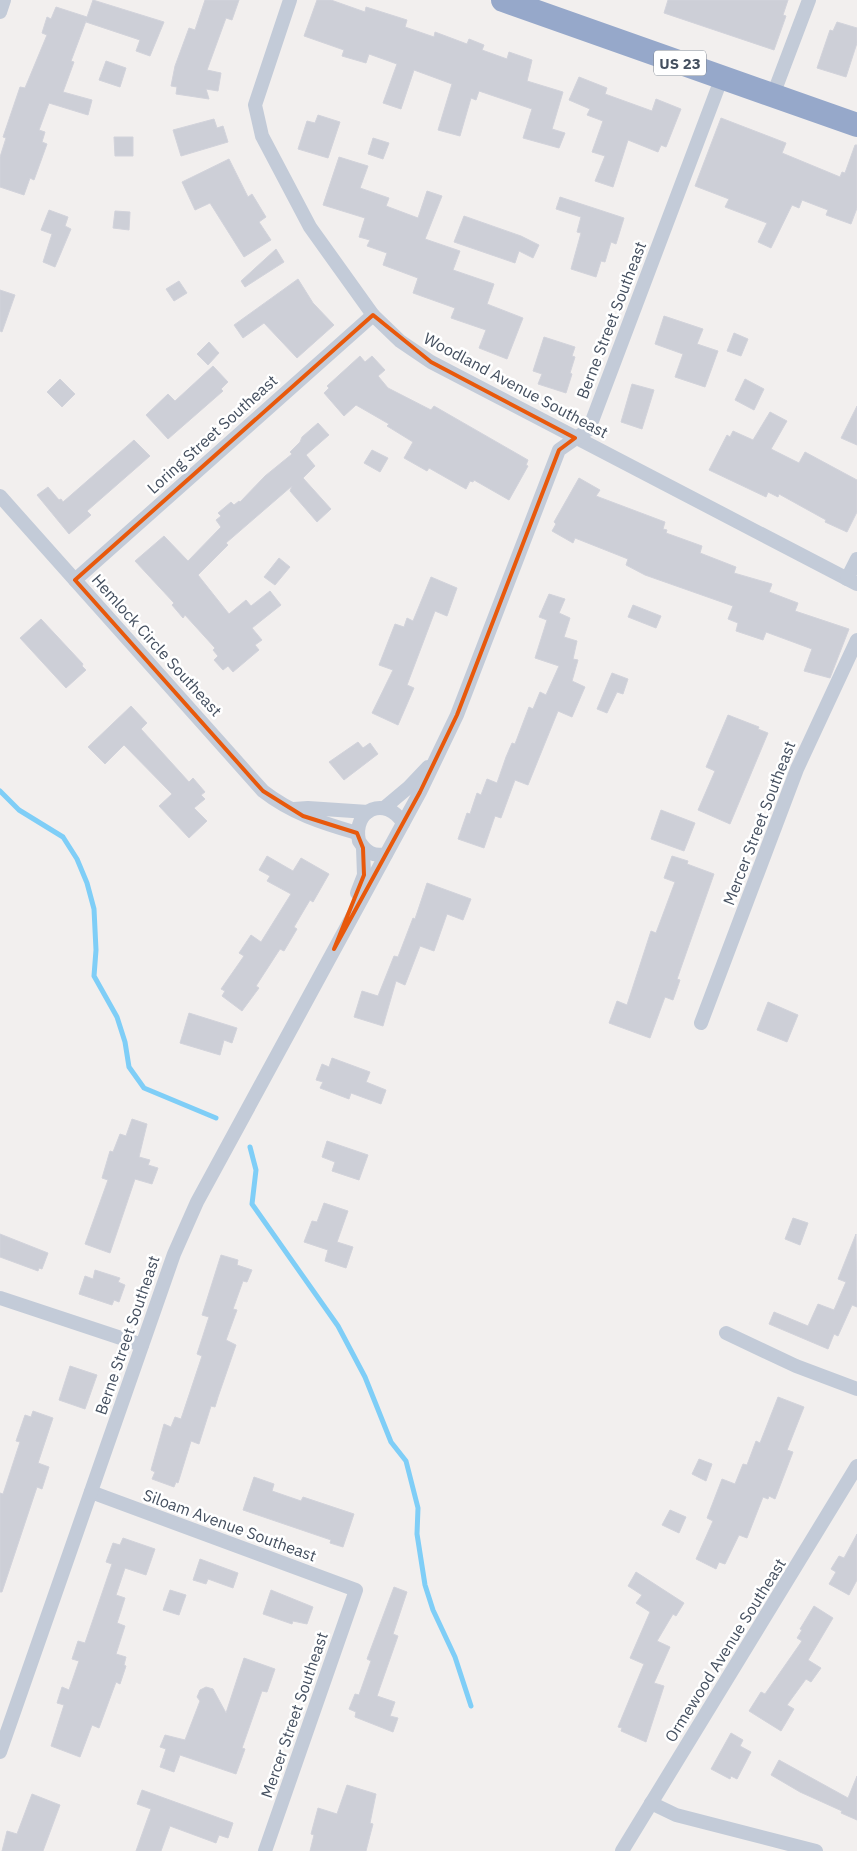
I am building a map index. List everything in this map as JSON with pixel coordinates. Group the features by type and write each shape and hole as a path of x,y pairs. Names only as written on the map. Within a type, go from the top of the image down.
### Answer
{"highway":[{"name":"US 23","path":"503,0 857,125"}],"street":[{"path":"0,12 4,0"},
{"name":"Woodland Avenue Southeast","path":"290,0 255,105 262,136 310,227 373,315 400,341 431,362 852,582"},
{"path":"773,95 809,0"},
{"name":"Berne Street Southeast","path":"0,1752 174,1254 197,1202 403,823 457,715 559,450 589,429 722,77"},
{"name":"Loring Street Southeast","path":"75,580 373,315"},
{"name":"Hemlock Circle Southeast","path":"0,496 263,790 280,805 294,809 308,808 368,812"},
{"path":"852,582 857,559"},
{"name":"Mercer Street Southeast","path":"701,1023 797,769 857,640"},
{"name":"Berne Street Southeast","path":"368,812 384,808 409,787 436,757"},
{"path":"384,808 398,815 403,823"},
{"name":"Hemlock Circle Southeast","path":"294,809 303,816 320,823 357,833"},
{"path":"357,833 362,817 368,812"},
{"name":"Berne Street Southeast","path":"334,950 364,875 363,848 357,833"},
{"path":"363,848 378,856 386,854"},
{"path":"0,1298 142,1345"},
{"path":"726,1333 796,1366 857,1389"},
{"name":"Ormewood Avenue Southeast","path":"622,1851 857,1466"},
{"name":"Siloam Avenue Southeast","path":"91,1492 356,1590"},
{"name":"Mercer Street Southeast","path":"265,1851 356,1590"},
{"path":"651,1803 676,1815 816,1851"}],"highlighted area":[{"path":"373,315 431,362 575,438 559,450 457,715 420,792 334,949 364,875 363,848 357,833 303,816 263,791 75,580"}],"building":[{"path":"93,0 164,22 150,56 136,51 140,40 86,21 71,61 74,62 63,92 92,100 88,115 49,103 39,130 45,132 42,142 47,144 34,180 30,178 24,195 0,187 0,157 6,138 3,137 20,87 25,88 47,35 42,33 47,17 51,19 56,7 87,17"},
{"path":"205,0 239,0 232,20 226,18 207,70 221,73 218,91 206,89 209,99 176,94 177,87 171,86 175,66 189,28 195,30"},
{"path":"317,0 331,0 365,12 366,7 407,20 405,27 434,37 435,32 467,44 469,39 484,45 482,50 507,59 509,52 532,60 527,81 563,92 552,129 565,133 559,148 523,138 532,109 479,91 476,100 471,98 460,136 438,130 452,84 414,70 401,109 383,103 397,64 369,54 366,63 342,56 344,50 304,36"},
{"path":"668,0 788,0 783,15 786,16 774,50 664,13"},
{"path":"837,22 857,28 857,43 846,77 817,68 830,30 833,31"},
{"path":"106,61 126,68 120,87 99,80"},
{"path":"579,77 607,88 605,94 652,111 656,99 681,109 666,147 661,145 658,152 628,140 613,187 595,181 605,156 592,152 603,121 587,115 590,109 569,100"},
{"path":"318,115 340,122 328,158 298,149 307,121 315,123"},
{"path":"721,118 786,143 782,153 840,177 842,172 845,173 855,145 857,145 857,208 851,224 826,215 828,210 802,200 799,208 792,205 771,248 758,242 767,223 725,207 729,199 695,186"},
{"path":"214,119 217,128 223,126 228,142 181,156 173,130"},
{"path":"114,137 133,137 133,156 115,156"},
{"path":"373,138 389,143 383,159 368,154"},
{"path":"339,157 368,166 360,188 389,198 386,206 418,218 427,191 442,196 425,239 460,251 453,270 494,284 487,304 523,318 507,359 479,348 486,330 451,318 455,308 413,293 418,278 383,265 387,253 367,246 370,240 359,237 365,218 323,205"},
{"path":"229,159 248,197 252,194 266,217 259,222 271,240 244,257 210,203 195,210 182,182"},
{"path":"560,197 624,218 616,244 611,242 605,262 601,261 596,277 571,269 581,233 577,232 581,217 556,209"},
{"path":"49,210 68,217 65,226 71,229 55,267 43,262 52,234 41,230"},
{"path":"115,211 130,212 129,230 113,228"},
{"path":"464,216 521,236 539,245 533,258 519,251 515,263 454,242"},
{"path":"276,249 284,262 245,287 241,281"},
{"path":"298,279 313,303 334,325 297,358 264,323 243,338 234,325"},
{"path":"179,281 187,293 174,301 166,289"},
{"path":"0,290 15,295 2,332 0,331"},
{"path":"664,316 703,329 697,344 718,351 705,387 675,377 683,354 655,344"},
{"path":"734,333 748,339 741,356 727,351"},
{"path":"544,337 575,347 572,356 575,357 570,373 572,374 566,393 538,384 542,374 533,371"},
{"path":"209,342 219,353 208,365 197,354"},
{"path":"360,356 365,362 372,356 385,370 378,376 388,388 431,410 434,406 528,460 526,465 528,466 509,500 474,480 473,482 470,481 466,489 429,468 427,471 404,458 413,442 387,426 389,424 356,405 344,416 324,393 329,388 327,386"},
{"path":"213,366 228,382 221,389 223,391 168,439 146,415 168,394 175,401"},
{"path":"60,379 75,394 62,407 47,392"},
{"path":"745,379 764,389 754,410 735,400"},
{"path":"632,384 654,390 642,429 621,422"},
{"path":"857,406 857,445 841,438"},
{"path":"770,412 787,421 771,449 799,463 805,452 857,480 857,512 847,532 825,522 826,520 779,494 778,497 768,492 766,497 709,470 727,435 730,437 733,431 753,440"},
{"path":"318,423 329,435 306,455 315,466 303,478 331,509 317,522 290,491 292,486 226,543 228,545 198,575 229,614 246,600 251,606 270,591 281,605 252,628 262,640 255,645 259,650 233,672 228,666 223,670 214,660 218,656 213,650 215,648 185,615 183,618 172,605 174,603 135,561 164,536 188,561 221,527 216,520 221,516 218,513 231,502 234,505 240,502 265,476 292,454 290,452 300,442 302,437"},
{"path":"134,440 150,456 87,511 91,515 69,534 37,495 48,487 63,502"},
{"path":"372,450 388,458 380,472 364,463"},
{"path":"579,478 600,490 596,496 665,522 663,529 667,530 666,533 702,546 700,553 736,567 734,573 772,584 769,592 798,603 795,611 849,629 830,678 804,671 812,649 766,632 763,640 736,631 738,623 728,619 733,606 645,575 626,565 628,559 575,538 573,543 552,531 556,524 554,522"},
{"path":"279,558 290,567 275,585 264,577"},
{"path":"431,577 457,588 447,616 435,611 407,685 414,688 398,725 372,713 393,670 379,665 395,624 404,627 407,618 413,621"},
{"path":"549,594 565,599 559,613 570,618 564,637 577,641 573,659 578,660 572,681 585,687 572,717 558,711 528,785 515,780 501,818 495,816 484,848 458,839 467,813 470,814 477,793 481,795 487,779 497,783 506,757 512,743 515,744 529,707 533,709 540,692 546,695 559,666 535,658 547,620 539,617"},
{"path":"633,605 661,616 656,628 628,617"},
{"path":"41,619 83,664 82,666 86,670 66,688 20,638"},
{"path":"612,673 628,679 623,694 617,692 607,713 597,709"},
{"path":"131,706 147,723 141,729 189,782 193,778 205,792 201,795 205,799 194,808 207,821 189,838 159,806 172,794 124,745 105,764 88,747"},
{"path":"728,715 759,727 758,729 768,733 730,824 698,810 715,771 706,767"},
{"path":"358,742 363,748 370,743 378,754 344,780 329,762"},
{"path":"661,810 695,823 684,851 651,839"},
{"path":"267,856 293,871 301,858 329,874 313,902 310,900 294,927 297,929 284,951 280,949 256,986 259,988 242,1011 222,996 225,991 221,989 244,956 239,953 251,935 261,942 291,894 267,881 270,876 259,870"},
{"path":"672,856 688,861 687,864 714,874 677,979 680,980 673,1000 665,997 650,1038 609,1023 617,1001 627,1005 651,931 656,933 675,882 664,878"},
{"path":"427,883 471,899 463,920 447,914 434,951 420,946 405,985 396,981 383,1026 354,1017 362,991 378,996 394,956 398,957 413,918 415,919"},
{"path":"768,1002 798,1015 787,1042 757,1030"},
{"path":"189,1013 237,1028 232,1043 224,1040 220,1055 180,1043"},
{"path":"332,1058 370,1072 366,1082 386,1090 381,1104 351,1093 349,1099 320,1088 323,1082 316,1080 322,1064 329,1067"},
{"path":"132,1119 147,1124 139,1157 150,1160 148,1165 158,1168 152,1184 135,1179 110,1253 85,1244 108,1180 102,1178 110,1151 113,1152 120,1134 126,1136"},
{"path":"327,1141 368,1155 359,1180 332,1171 335,1162 322,1157"},
{"path":"324,1203 348,1211 337,1242 353,1247 346,1268 325,1261 328,1250 304,1242 312,1221 317,1222"},
{"path":"793,1218 808,1223 800,1245 785,1239"},
{"path":"0,1234 48,1253 42,1269 39,1268 38,1271 0,1257"},
{"path":"856,1234 857,1307 852,1305 838,1336 834,1334 828,1349 769,1324 774,1312 808,1326 818,1304 834,1310 846,1282 838,1279"},
{"path":"221,1255 238,1260 237,1265 252,1270 247,1282 243,1281 233,1309 237,1310 226,1340 236,1345 215,1407 211,1406 199,1444 191,1441 178,1483 176,1482 174,1487 152,1479 155,1472 151,1470 164,1424 171,1427 175,1417 181,1419 202,1356 197,1354 209,1317 202,1315"},
{"path":"95,1270 120,1278 118,1282 125,1285 119,1302 114,1300 112,1305 79,1294 85,1276 93,1279"},
{"path":"70,1366 97,1375 85,1409 59,1400"},
{"path":"778,1397 804,1407 787,1450 793,1452 775,1499 769,1496 768,1499 763,1497 747,1538 739,1535 725,1564 719,1562 716,1569 696,1559 713,1521 707,1518 722,1479 735,1484 743,1464 747,1465 756,1441 760,1443"},
{"path":"33,1411 53,1418 38,1463 49,1467 42,1489 37,1487 2,1592 0,1592 0,1493 3,1494 20,1442 16,1441 25,1415 31,1417"},
{"path":"699,1459 712,1464 706,1481 692,1474"},
{"path":"254,1477 274,1484 272,1491 301,1501 303,1497 354,1514 343,1547 330,1543 331,1540 243,1510"},
{"path":"670,1510 686,1517 679,1533 662,1525"},
{"path":"857,1534 857,1580 849,1595 829,1584 836,1572 831,1569 839,1556 844,1558"},
{"path":"123,1538 155,1549 146,1575 125,1568 116,1595 125,1598 117,1623 125,1626 116,1654 126,1657 124,1665 126,1666 120,1684 116,1682 99,1728 92,1725 80,1757 51,1746 64,1705 57,1703 62,1687 69,1690 79,1661 72,1659 78,1641 85,1643 112,1564 106,1562 113,1543 120,1545"},
{"path":"200,1559 238,1573 233,1588 208,1579 206,1584 193,1580"},
{"path":"636,1572 684,1603 676,1616 673,1614 657,1641 670,1647 654,1683 664,1686 646,1742 621,1731 622,1728 618,1727 644,1664 630,1658 650,1612 636,1603 642,1595 628,1586"},
{"path":"394,1587 407,1592 393,1634 398,1636 377,1696 395,1702 390,1716 398,1718 393,1732 355,1717 356,1712 349,1709 355,1694 359,1695 371,1661 367,1659"},
{"path":"170,1590 186,1595 179,1615 163,1610"},
{"path":"271,1590 313,1607 307,1624 293,1621 292,1624 263,1614"},
{"path":"814,1606 833,1618 808,1660 821,1668 811,1682 806,1679 787,1705 794,1709 781,1731 749,1711 761,1692 765,1694 802,1641 797,1638 802,1630 800,1629"},
{"path":"244,1658 275,1669 267,1692 262,1691 242,1748 245,1749 236,1774 180,1755 174,1772 160,1767 166,1749 160,1747 165,1735 185,1740 200,1701 197,1697 200,1690 206,1687 213,1689 226,1713"},
{"path":"731,1733 743,1740 740,1746 751,1752 737,1779 731,1776 730,1779 711,1769"},
{"path":"779,1760 848,1798 857,1776 857,1820 800,1792 771,1775"},
{"path":"347,1785 376,1794 370,1823 373,1824 366,1851 310,1851 314,1835 311,1834 318,1808 337,1814"},
{"path":"142,1790 233,1823 228,1838 219,1835 216,1843 170,1826 161,1851 136,1851 151,1809 137,1804"},
{"path":"32,1794 60,1805 43,1851 2,1851 7,1831 17,1834"}],"waterway":[{"path":"0,791 19,810 63,837 77,859 87,883 94,909 96,950 94,976 117,1017 125,1042 129,1067 144,1088 216,1118"},
{"path":"250,1147 256,1170 252,1204 338,1326 365,1377 391,1442 406,1461 418,1508 417,1534 425,1585 433,1610 455,1657 471,1706"}]}
